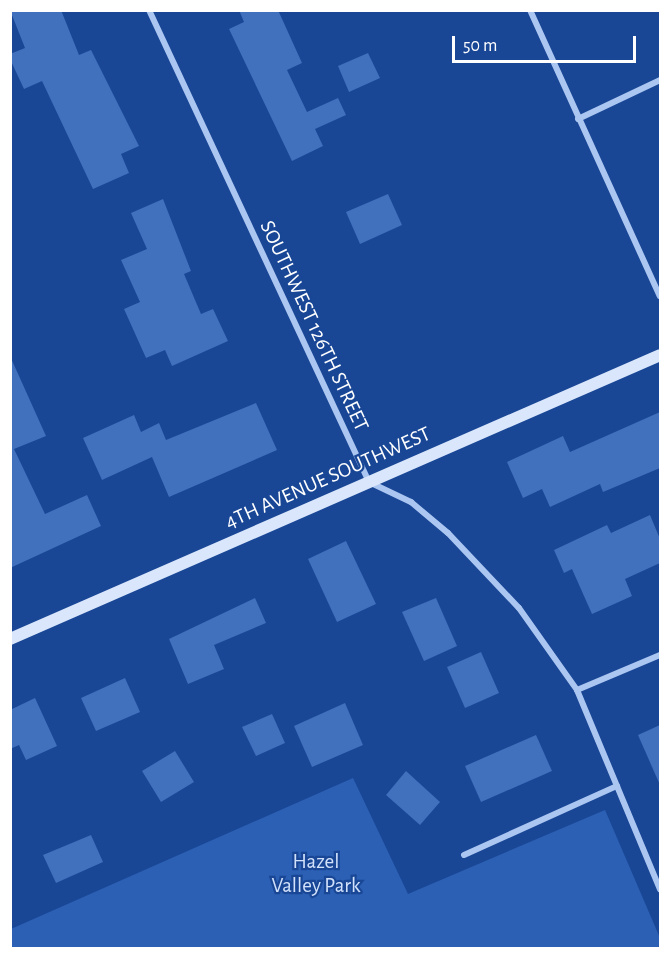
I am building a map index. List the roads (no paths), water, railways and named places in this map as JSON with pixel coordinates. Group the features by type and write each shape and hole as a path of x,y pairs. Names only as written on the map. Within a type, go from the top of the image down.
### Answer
{"street":[{"name":"SOUTHWEST 126TH STREET","path":"149,10 369,482"},
{"path":"530,10 660,296"},
{"path":"579,119 660,80"},
{"name":"4TH AVENUE SOUTHWEST","path":"10,639 660,354"},
{"path":"369,482 411,502 448,532 519,608 577,690 660,889"},
{"path":"577,690 660,655"},
{"path":"464,855 617,786"}],"park label":[{"name":"Hazel Valley Park","path":"316,874"}]}
